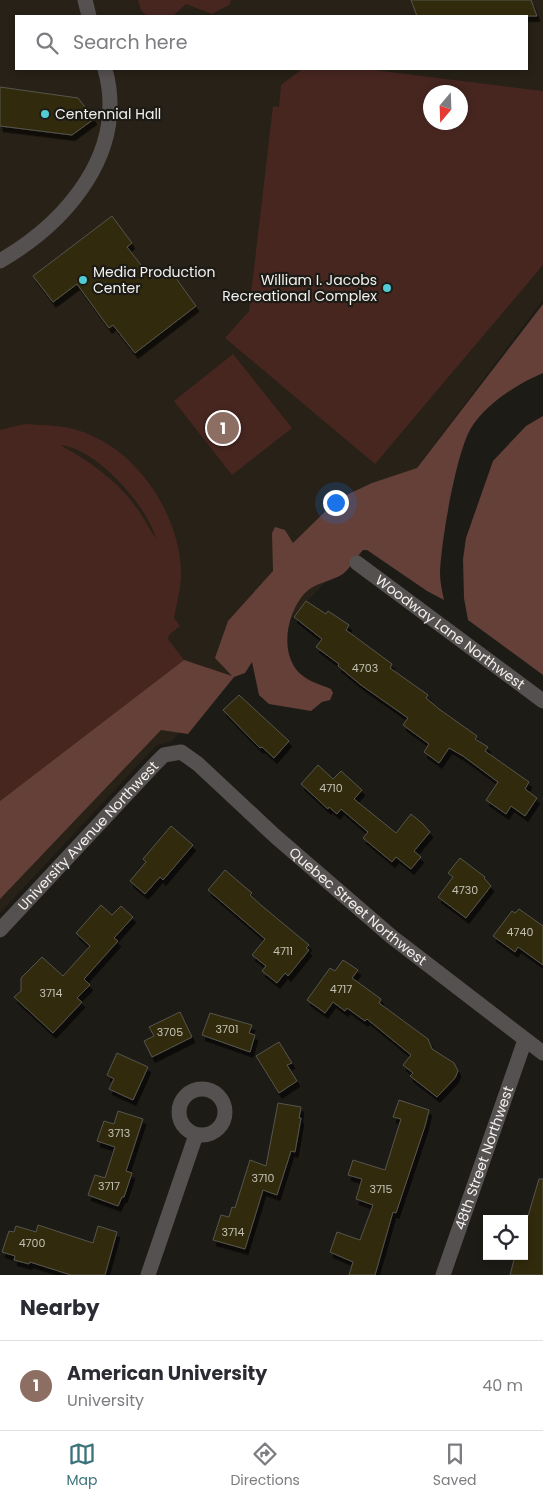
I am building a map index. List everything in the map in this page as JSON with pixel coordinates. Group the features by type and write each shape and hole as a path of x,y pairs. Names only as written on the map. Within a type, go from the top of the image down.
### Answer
{"street":[{"path":"85,0 89,15"},
{"path":"0,261 61,216 72,203 93,170 102,149 110,111 108,80 105,70"},
{"name":"Woodway Lane Northwest","path":"357,564 543,701"},
{"name":"University Avenue Northwest","path":"0,930 154,764 164,755 181,752"},
{"name":"Quebec Street Northwest","path":"181,752 198,764 275,836 366,914 543,1053"},
{"name":"48th Street Northwest","path":"442,1275 525,1040"},
{"path":"148,1275 196,1135"}],"shaded area":[{"path":"0,0 543,0 543,300 350,557 171,742 157,745 0,913"},
{"path":"138,0 231,0 229,5 212,14 186,4 174,15 146,15 141,10"},
{"name":"William I. Jacobs Recreational Complex","path":"301,70 374,70 543,91 543,265 375,464 225,338 249,311 273,106 279,107 281,85"},
{"path":"543,304 543,373 503,395 485,410 471,428 465,440 450,498 443,541 440,573 444,600 427,591 367,550 363,550 343,574 309,589 298,602 289,623 288,647 290,658 295,668 306,678 331,689 333,693 330,700 322,702 311,711 269,704 259,695 252,662 245,673 234,677 188,734 161,730 0,899 0,801 184,660 232,676 215,658 228,621 273,571 272,533 275,527 285,530 293,543 338,499 372,483 417,468"},
{"path":"233,354 292,428 232,475 174,401"},
{"path":"543,416 543,675 468,620 464,598 463,559 466,538 493,461 526,426"},
{"path":"24,424 58,426 77,430 98,438 117,451 135,466 150,484 172,525 178,547 181,575 174,618 180,626 169,635 168,639 184,660 0,801 0,430","holes":["60,445 89,456 118,480 142,510 151,525 156,539 136,507 117,485 90,463"]}],"building":[{"path":"411,0 531,0 537,16 528,15 417,15"},
{"name":"Centennial Hall","path":"0,87 78,98 94,119 72,135 0,126"},
{"name":"Media Production Center","path":"112,216 132,243 127,247 151,278 162,270 167,278 173,274 196,306 135,353 113,325 109,328 77,284 53,302 33,276"},
{"path":"306,601 326,614 328,611 349,625 346,630 392,664 390,668 428,695 426,698 439,709 477,736 475,739 488,747 485,751 529,782 525,789 537,798 525,816 511,806 506,814 486,800 498,782 463,756 449,748 439,763 424,752 429,744 403,725 408,718 361,685 338,666 339,664 316,647 322,639 294,617"},
{"path":"239,695 289,741 274,758 262,747 260,748 223,710"},
{"path":"318,765 333,779 341,771 362,790 354,799 396,833 411,814 423,824 430,832 414,851 421,857 411,869 396,857 392,862 363,838 368,832 341,809 337,814 329,807 328,809 301,784"},
{"path":"171,826 193,845 163,880 160,877 145,894 130,881 146,862 143,859"},
{"path":"460,858 485,877 491,886 466,918 438,897 453,877 448,873"},
{"path":"225,870 252,893 250,895 262,906 309,945 306,948 309,950 288,976 285,973 277,983 262,971 266,966 252,955 265,939 208,890"},
{"path":"101,905 112,915 121,906 133,917 114,938 118,941 84,979 90,985 77,998 82,1002 53,1033 14,997 21,991 21,978 42,957 63,976 90,946 76,933"},
{"path":"519,909 543,926 543,965 518,947 515,952 493,936 512,911 515,913"},
{"path":"343,960 358,970 352,978 381,999 379,1003 428,1039 432,1049 454,1063 458,1071 455,1078 437,1097 410,1076 413,1073 403,1065 411,1055 367,1019 365,1021 347,1008 345,1011 333,1002 325,1013 307,1000 330,968 335,971"},
{"path":"180,1012 192,1037 152,1057 144,1041 154,1036 149,1027"},
{"path":"210,1013 252,1025 249,1033 255,1035 250,1052 202,1035"},
{"path":"279,1042 292,1063 287,1065 297,1081 279,1093 256,1056"},
{"path":"117,1053 148,1067 133,1100 109,1089 114,1079 107,1075"},
{"path":"399,1100 429,1110 425,1126 396,1213 393,1212 375,1275 349,1275 353,1262 330,1252 337,1232 360,1240 373,1205 356,1199 362,1179 348,1175 353,1160 385,1170 401,1119 393,1117"},
{"path":"278,1103 301,1107 299,1118 301,1118 295,1152 291,1151 277,1195 263,1190 245,1249 213,1240 221,1215 229,1217 232,1207 235,1208 250,1160 266,1166"},
{"path":"118,1111 143,1119 126,1171 132,1173 124,1197 122,1197 118,1206 88,1195 95,1175 105,1178 115,1147 97,1141 104,1121 114,1124"},
{"path":"539,1179 543,1179 543,1275 510,1275 514,1260 528,1260 528,1216"},
{"path":"38,1225 93,1243 98,1226 117,1232 105,1275 71,1275 30,1262 29,1264 14,1260 15,1256 2,1252 9,1231 14,1232 16,1226 36,1232"}],"place":[{"name":"Centennial Hall","path":"45,114"},
{"name":"Media Production Center","path":"83,280"},
{"name":"William I. Jacobs Recreational Complex","path":"387,288"},
{"name":"American University","path":"223,428"}]}
